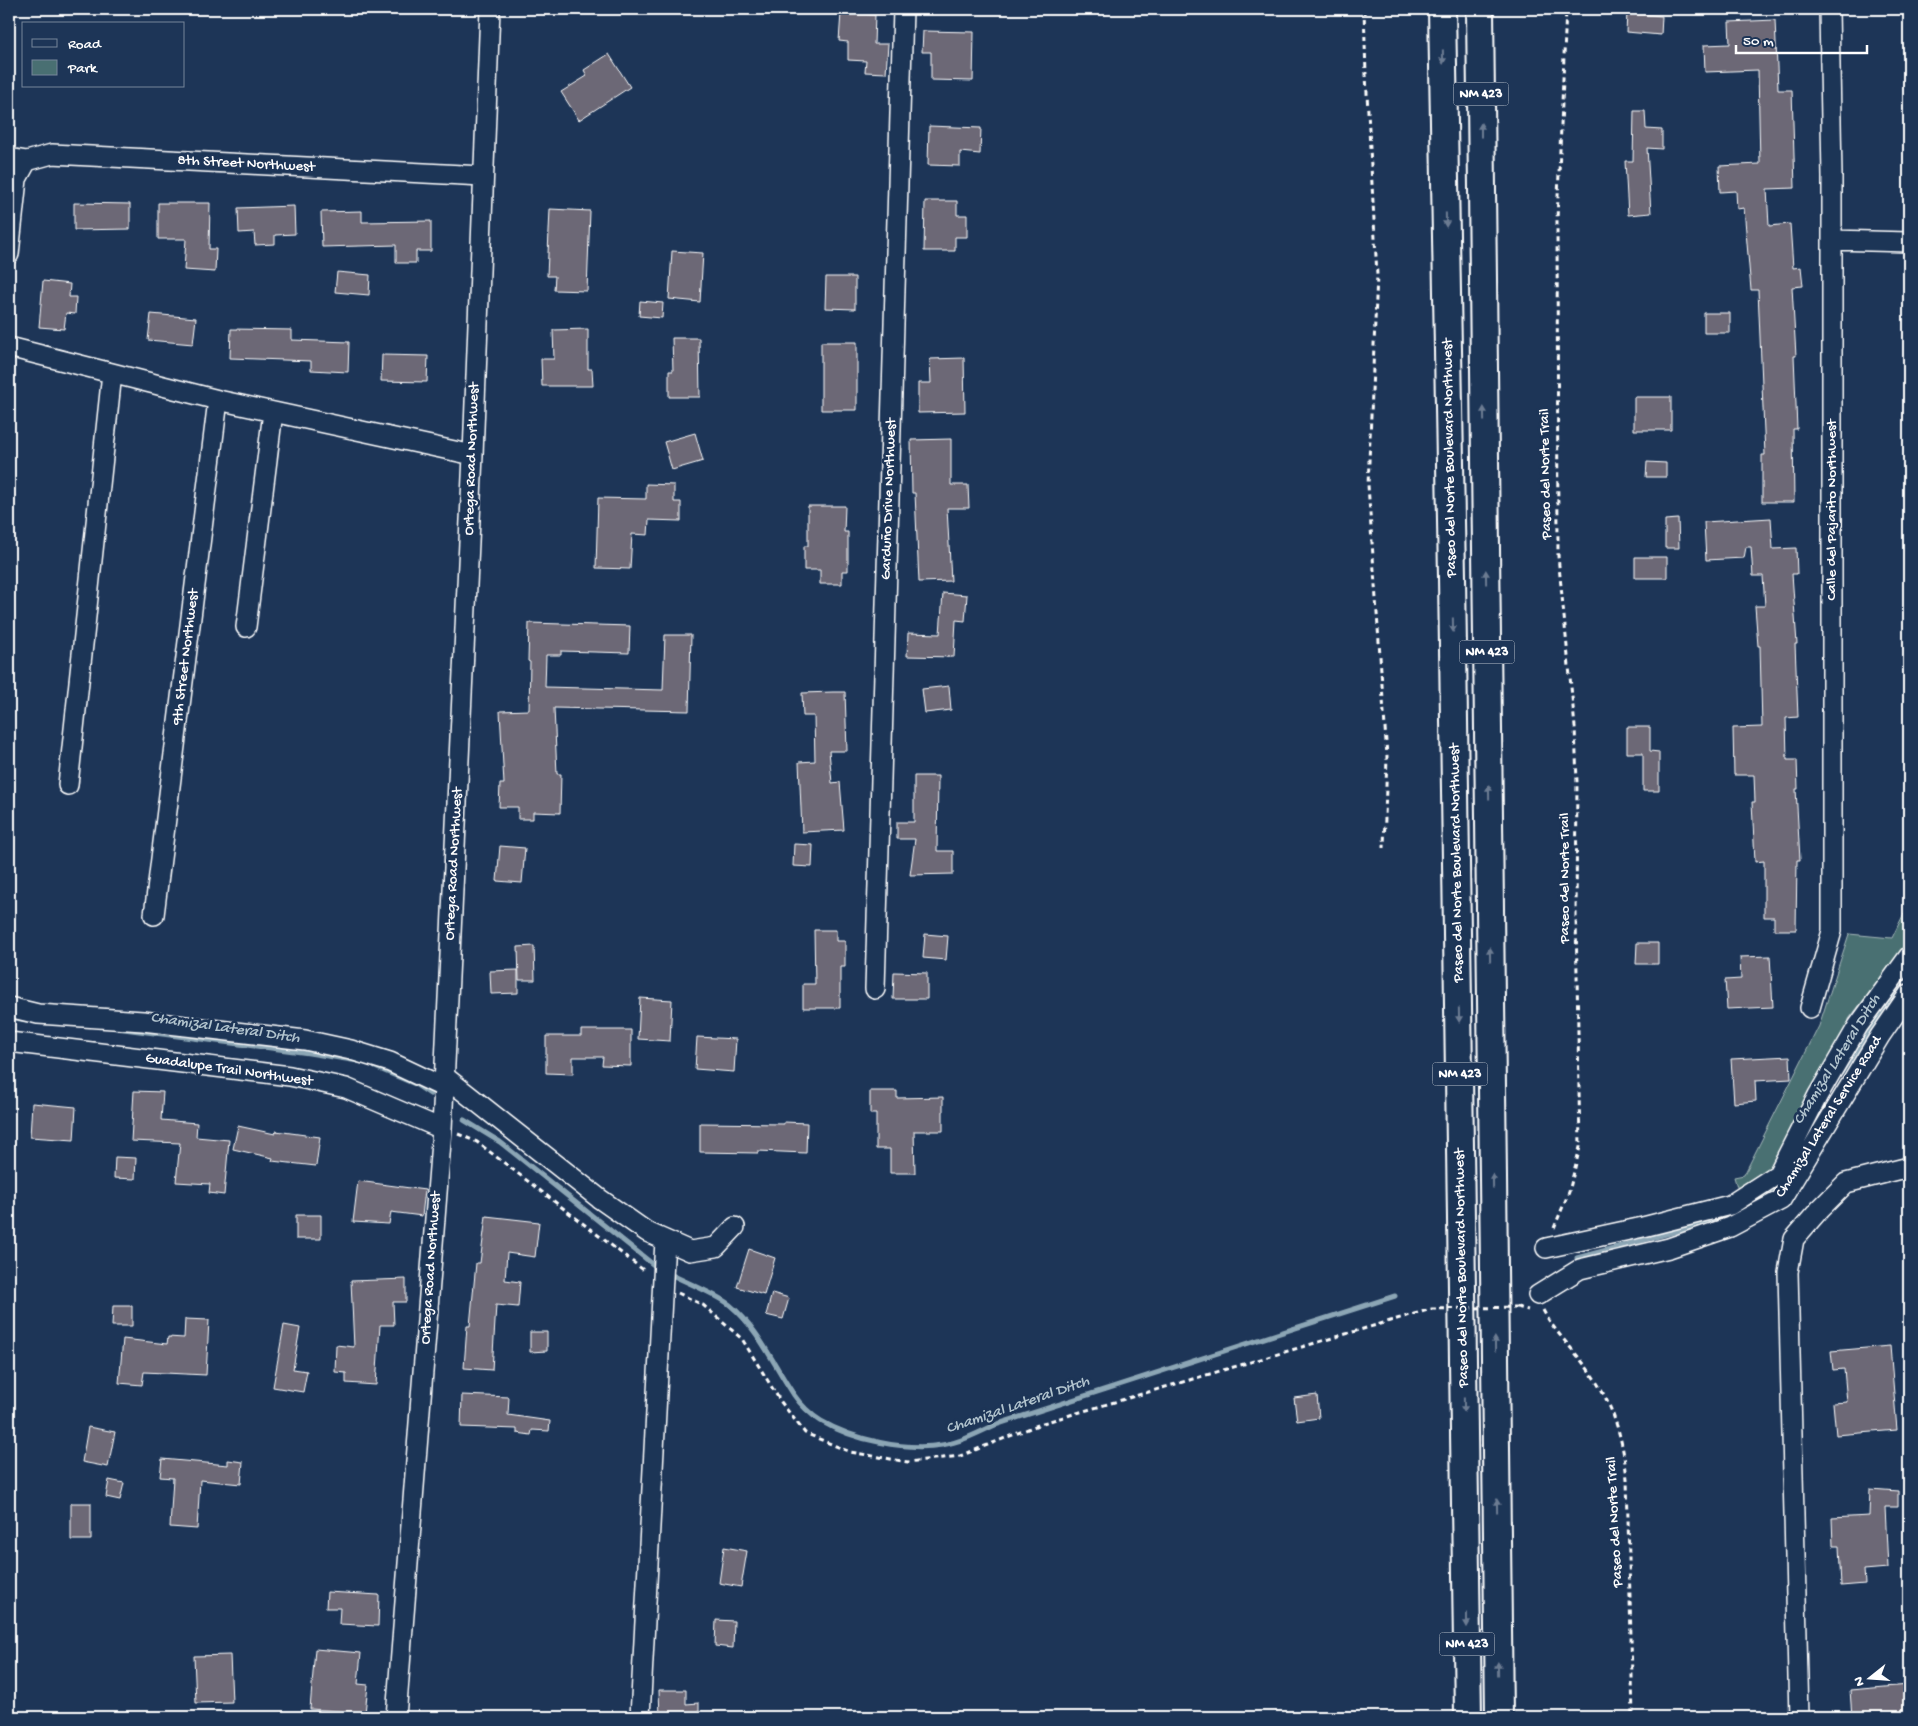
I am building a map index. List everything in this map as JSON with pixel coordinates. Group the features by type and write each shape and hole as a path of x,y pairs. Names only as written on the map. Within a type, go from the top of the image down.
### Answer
{"highway":[{"name":"Paseo del Norte Boulevard Northwest","path":"1442,9 1468,1717"},
{"name":"Paseo del Norte Boulevard Northwest","path":"1480,9 1499,1717"}],"street":[{"name":"Ortega Road Northwest","path":"396,1717 442,1129 473,455 490,9"},
{"name":"Garduño Drive Northwest","path":"875,989 903,9"},
{"name":"Calle del Pajarito Northwest","path":"1810,1008 1832,931 1832,240 1829,9"},
{"name":"8th Street Northwest","path":"18,159 52,154 483,176"},
{"path":"9,254 18,159"},
{"path":"1832,240 1909,242"},
{"path":"9,347 218,400 473,455"},
{"path":"68,785 112,373"},
{"name":"9th Street Northwest","path":"154,915 218,400"},
{"path":"246,627 272,412"},
{"name":"Chamizal Lateral Service Road","path":"1546,1248 1730,1205 1778,1174 1818,1095 1858,1026 1909,956"},
{"name":"Chamizal Lateral Service Road","path":"1538,1294 1580,1269 1669,1248 1730,1227 1781,1200 1876,1043 1909,994"},
{"path":"9,1007 38,1014 143,1021 305,1040 350,1050 390,1062 444,1081 647,1232 690,1251 716,1247 735,1227"},
{"name":"Guadalupe Trail Northwest","path":"9,1042 290,1076 346,1088 442,1129"},
{"path":"1799,1717 1788,1272 1794,1239 1846,1183 1909,1168"},
{"path":"640,1717 665,1240"}],"path":[{"path":"1364,9 1366,85 1377,275 1368,485 1387,756 1384,848"},
{"name":"Paseo del Norte Trail","path":"1546,1248 1569,1192 1580,1147 1576,917 1577,782 1574,727 1558,556 1557,220 1566,9"},
{"path":"442,1129 464,1135 477,1142 663,1285 703,1305 742,1339 781,1402 805,1433 850,1452 908,1462 960,1456 1043,1423 1431,1309 1517,1307"},
{"name":"Paseo del Norte Trail","path":"1538,1294 1547,1317 1582,1361 1606,1396 1619,1431 1625,1456 1633,1717"}],"green space":[{"path":"1909,903 1909,940 1849,1019 1849,1046 1753,1196 1740,1197 1734,1177 1744,1175 1819,1026 1849,934 1892,938"}],"building":[{"path":"841,13 875,15 874,44 888,44 886,73 865,72 866,61 848,60 848,42 839,41"},
{"path":"1627,13 1662,16 1661,35 1626,32"},
{"path":"1775,20 1778,90 1792,90 1795,188 1767,189 1769,226 1790,224 1793,268 1801,267 1803,286 1792,287 1796,356 1794,356 1797,429 1793,429 1794,502 1762,502 1762,455 1765,455 1758,290 1751,290 1744,208 1737,209 1736,191 1720,192 1719,166 1760,164 1758,70 1705,72 1704,45 1730,44 1729,22"},
{"path":"923,31 974,32 973,81 931,80 931,52 922,52"},
{"path":"609,54 630,87 579,120 561,92 587,76 584,70"},
{"path":"1634,111 1645,111 1646,129 1662,130 1662,149 1647,148 1651,213 1628,215 1625,161 1633,161"},
{"path":"929,126 981,128 980,154 960,152 960,166 928,165"},
{"path":"925,201 957,201 957,215 967,215 967,237 955,237 955,251 924,251"},
{"path":"74,203 130,204 130,229 74,230"},
{"path":"158,203 210,203 209,249 216,249 215,272 184,270 186,239 158,239"},
{"path":"294,206 295,234 275,235 275,244 255,245 254,232 239,233 238,208"},
{"path":"550,209 590,211 587,291 554,290 555,276 547,276"},
{"path":"362,211 362,222 431,221 431,251 416,251 416,263 396,263 396,245 322,247 321,212"},
{"path":"672,251 703,253 700,302 669,299"},
{"path":"337,272 370,275 369,295 335,292"},
{"path":"826,277 855,277 855,309 825,308"},
{"path":"43,281 70,284 69,297 76,297 75,314 66,313 64,329 39,327"},
{"path":"640,301 663,303 662,318 639,316"},
{"path":"1704,313 1730,313 1730,333 1704,333"},
{"path":"151,314 196,318 193,344 148,340"},
{"path":"231,329 292,330 292,340 349,342 348,372 311,370 311,361 230,358"},
{"path":"588,329 588,369 592,369 593,386 542,386 541,359 554,359 553,330"},
{"path":"672,338 699,338 700,397 669,397 669,371 673,371"},
{"path":"821,342 857,342 857,410 821,410"},
{"path":"382,355 428,356 427,382 381,381"},
{"path":"964,358 965,412 918,413 918,383 931,383 930,359"},
{"path":"1634,397 1671,397 1671,430 1634,430"},
{"path":"695,433 703,461 672,470 664,442"},
{"path":"951,439 951,485 968,485 969,508 947,508 951,581 919,582 915,493 912,493 911,440"},
{"path":"1647,462 1666,463 1666,477 1646,477"},
{"path":"646,484 674,485 674,502 681,502 681,521 649,520 648,535 632,534 630,569 596,568 598,498 646,499"},
{"path":"808,506 845,506 844,532 848,532 848,571 842,571 842,584 820,584 820,570 804,570 804,546 808,546"},
{"path":"1771,518 1773,549 1796,548 1797,574 1792,574 1797,644 1795,644 1798,717 1786,718 1787,760 1797,760 1798,789 1796,789 1800,860 1797,860 1796,930 1774,930 1774,917 1764,917 1764,861 1755,862 1752,802 1755,802 1754,775 1734,775 1733,728 1762,727 1760,646 1758,646 1755,606 1765,606 1763,576 1753,576 1751,547 1746,547 1744,558 1706,560 1704,522"},
{"path":"1678,519 1679,548 1665,548 1665,520"},
{"path":"1635,557 1667,557 1667,578 1635,578"},
{"path":"943,593 967,595 965,621 956,620 954,657 907,656 908,633 940,634"},
{"path":"529,623 630,626 629,653 561,651 561,655 546,655 545,687 663,690 665,635 691,635 689,711 554,708 557,774 561,774 560,813 533,812 533,819 518,819 518,807 499,807 500,784 504,784 500,711 529,710"},
{"path":"949,686 951,710 925,713 922,689"},
{"path":"845,692 847,751 829,751 832,783 840,782 844,830 802,832 799,762 815,761 814,716 803,716 802,693"},
{"path":"1627,727 1650,727 1650,751 1659,752 1659,791 1643,791 1643,753 1627,753"},
{"path":"914,776 938,776 937,851 953,851 953,874 910,875 915,839 897,839 897,822 914,822"},
{"path":"794,844 813,845 812,867 793,866"},
{"path":"500,846 525,848 522,883 497,881"},
{"path":"814,930 836,930 836,941 845,941 845,967 840,967 840,1008 803,1008 803,984 815,984"},
{"path":"925,934 948,936 946,960 923,958"},
{"path":"1637,943 1658,943 1658,964 1636,964"},
{"path":"534,946 535,980 519,980 518,947"},
{"path":"1770,956 1773,1007 1727,1009 1725,980 1741,979 1740,957"},
{"path":"518,970 518,993 491,994 490,971"},
{"path":"894,972 927,973 927,999 893,999"},
{"path":"640,998 672,1000 670,1041 638,1039"},
{"path":"581,1030 631,1030 631,1066 602,1065 603,1057 573,1057 573,1074 546,1073 546,1036 581,1036"},
{"path":"697,1037 736,1039 734,1072 695,1069"},
{"path":"1790,1056 1791,1079 1755,1081 1756,1101 1734,1103 1731,1059"},
{"path":"134,1091 163,1092 161,1120 197,1123 196,1137 229,1140 224,1195 209,1193 210,1184 176,1182 180,1143 131,1141"},
{"path":"870,1091 897,1091 897,1098 943,1097 943,1131 914,1131 915,1173 890,1173 890,1149 876,1149 876,1114 870,1114"},
{"path":"32,1103 76,1107 74,1140 30,1137"},
{"path":"784,1122 807,1123 806,1153 758,1151 758,1153 700,1152 700,1123 784,1124"},
{"path":"238,1126 275,1134 276,1131 320,1137 316,1166 272,1161 273,1158 233,1149"},
{"path":"115,1157 136,1158 135,1179 114,1178"},
{"path":"358,1181 425,1190 422,1216 391,1212 389,1224 353,1222"},
{"path":"296,1215 321,1215 321,1239 296,1239"},
{"path":"486,1216 539,1222 535,1257 507,1253 505,1280 520,1282 518,1307 496,1305 492,1370 464,1368 467,1326 470,1326 476,1263 480,1263"},
{"path":"749,1249 775,1258 764,1295 737,1287"},
{"path":"406,1279 406,1302 393,1302 394,1325 380,1325 376,1385 346,1383 346,1373 335,1372 336,1345 354,1347 351,1281"},
{"path":"772,1293 789,1298 783,1319 766,1315"},
{"path":"113,1306 132,1306 132,1326 112,1326"},
{"path":"185,1319 209,1320 206,1375 144,1372 142,1385 119,1383 123,1339 167,1344 168,1337 184,1338"},
{"path":"284,1325 300,1328 293,1369 307,1371 303,1392 273,1387"},
{"path":"530,1332 547,1332 547,1351 530,1352"},
{"path":"1890,1346 1897,1430 1836,1435 1833,1403 1847,1402 1844,1369 1833,1370 1831,1351"},
{"path":"462,1395 509,1397 508,1415 550,1421 549,1431 532,1430 531,1435 517,1433 517,1429 461,1427"},
{"path":"1317,1395 1319,1418 1297,1421 1294,1398"},
{"path":"88,1427 115,1432 108,1467 82,1462"},
{"path":"162,1459 228,1465 228,1460 243,1462 241,1484 200,1480 197,1529 170,1527 173,1478 160,1477"},
{"path":"109,1480 124,1483 120,1500 106,1497"},
{"path":"1870,1489 1898,1491 1898,1507 1885,1507 1888,1568 1864,1570 1865,1584 1841,1586 1839,1546 1833,1546 1832,1518 1869,1516"},
{"path":"71,1503 91,1503 91,1540 71,1540"},
{"path":"724,1547 747,1551 741,1587 719,1583"},
{"path":"327,1592 379,1595 378,1626 339,1624 340,1608 326,1608"},
{"path":"716,1620 734,1621 733,1648 715,1646"},
{"path":"315,1649 361,1653 358,1684 368,1685 365,1713 310,1709"},
{"path":"230,1655 232,1702 196,1703 194,1656"},
{"path":"1908,1685 1909,1717 1852,1717 1850,1690"},
{"path":"659,1690 686,1690 686,1704 699,1703 699,1717 660,1717"}],"waterway":[{"name":"Chamizal Lateral Ditch","path":"1841,1073 1900,984"},
{"name":"Chamizal Lateral Ditch","path":"9,1017 26,1020"},
{"name":"Chamizal Lateral Ditch","path":"116,1028 358,1061"},
{"name":"Chamizal Lateral Ditch","path":"375,1067 415,1084 430,1094"},
{"name":"Chamizal Lateral Ditch","path":"464,1120 500,1142 655,1266"},
{"name":"Chamizal Lateral Ditch","path":"1577,1258 1725,1218 1769,1195 1782,1181"},
{"name":"Chamizal Lateral Ditch","path":"672,1275 718,1297 740,1314 765,1347 796,1398 817,1419 848,1434 864,1439 912,1446 942,1445 956,1442 995,1425 1395,1296"}]}
